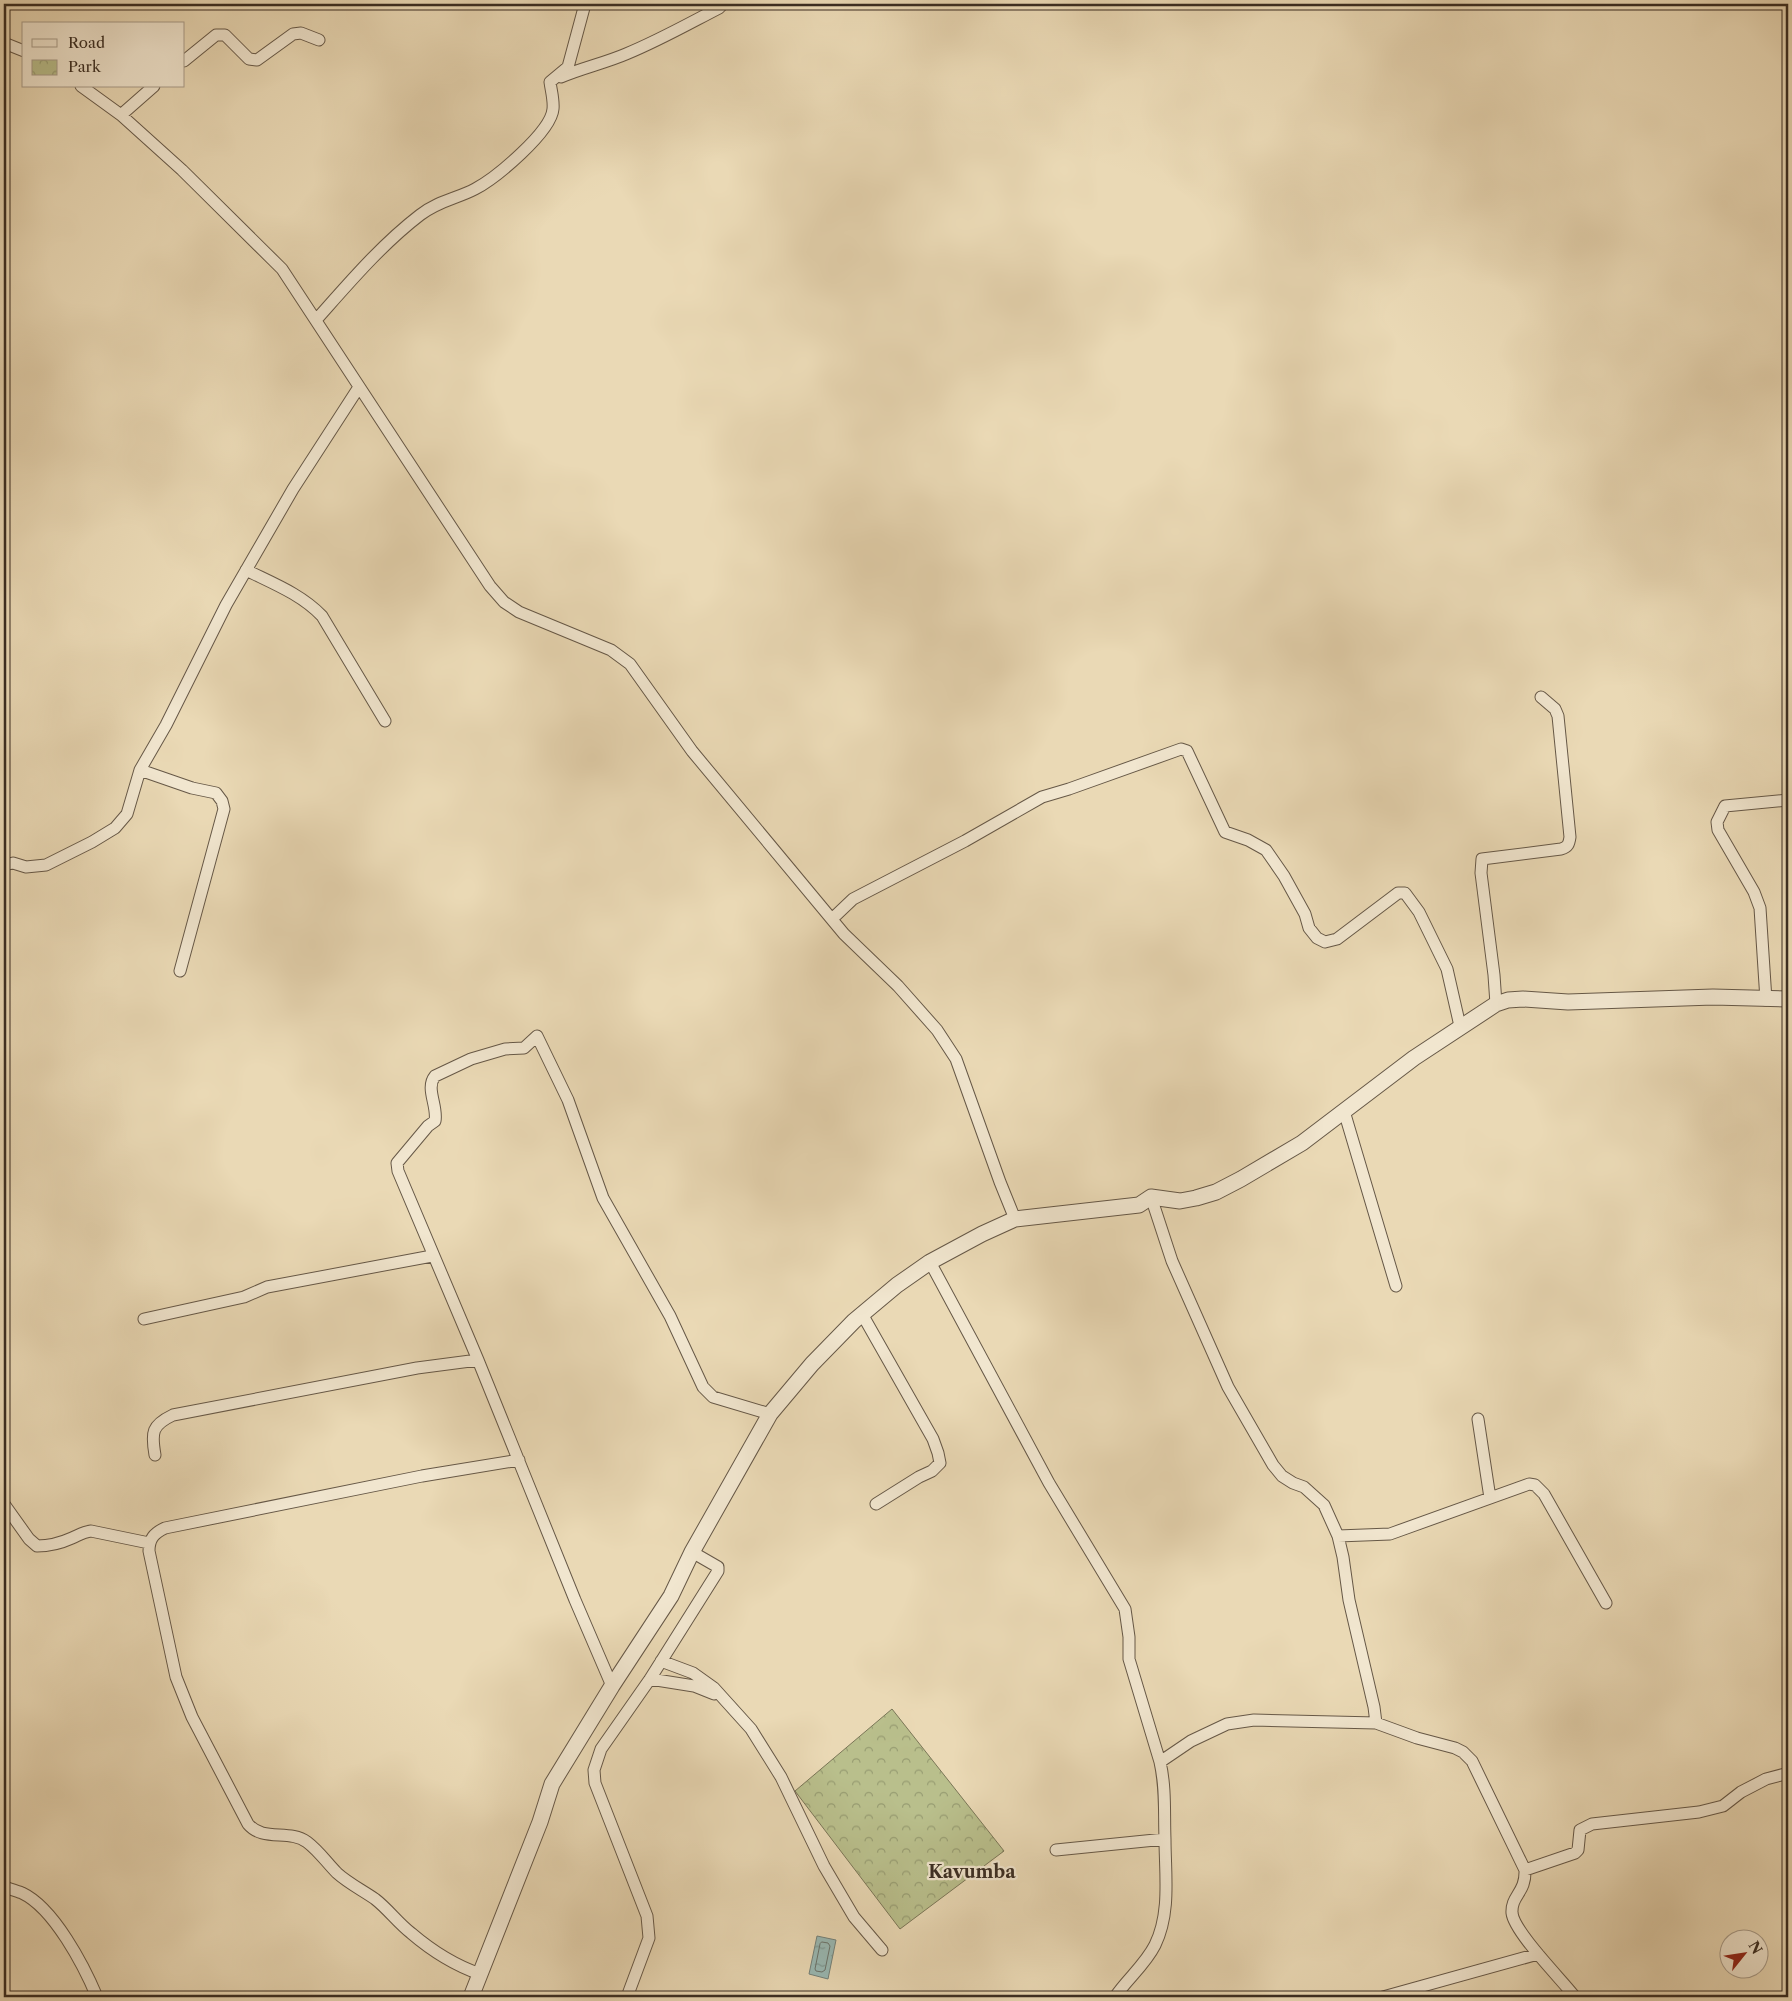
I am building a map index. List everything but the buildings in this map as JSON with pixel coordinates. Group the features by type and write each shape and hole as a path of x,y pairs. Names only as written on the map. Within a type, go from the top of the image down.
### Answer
{"street":[{"path":"550,82 568,67 585,4"},
{"path":"550,82 652,43 723,4"},
{"path":"185,60 216,35 225,35 249,59 257,60 293,34 301,33 319,40"},
{"path":"4,43 22,50"},
{"path":"316,320 364,266 418,216 434,204 473,190 490,180 524,151 543,130 554,110 550,82"},
{"path":"84,88 121,115 182,170 282,269 417,478 504,602 519,612 611,650 630,664 692,751 844,934 898,986 937,1030 956,1059 1015,1219"},
{"path":"121,115 152,88"},
{"path":"4,865 13,863 26,867 46,865 115,828 127,814 140,770 166,725 226,605 293,489 359,387"},
{"path":"246,570 312,604 322,616 385,721"},
{"path":"1496,1004 1481,873 1482,859 1561,849 1566,847 1570,837 1558,716 1555,709 1541,697"},
{"path":"832,919 852,899 965,841 1042,797 1069,790 1181,749 1187,752 1225,832 1248,840 1266,850 1280,869 1305,914 1309,928 1317,938 1325,942 1337,939 1398,893 1404,893 1419,912 1447,969 1454,990 1460,1026"},
{"path":"140,770 192,788 216,793 222,801 224,808 180,971"},
{"path":"1766,1000 1760,908 1754,892 1718,830 1717,822 1725,806 1788,800"},
{"path":"471,1997 540,1822 552,1784 612,1686 671,1596 692,1552 770,1414 812,1364 862,1314 897,1285 930,1262 1015,1219 1139,1205 1151,1197 1180,1201 1216,1192 1302,1143 1414,1058 1460,1026 1496,1004 1508,1000 1524,999 1568,1002 1713,997 1766,1000 1788,999"},
{"path":"612,1686 575,1600 478,1360 401,1181 397,1164 428,1126 435,1121 437,1113 430,1087 431,1081 435,1076 471,1059 505,1049 524,1048 537,1036 568,1100 603,1198 670,1316 703,1387 713,1397 770,1414"},
{"path":"1344,1110 1396,1286"},
{"path":"1151,1197 1172,1261 1228,1387 1273,1465 1282,1476 1304,1488 1324,1504 1338,1536 1343,1557 1348,1600 1374,1707 1376,1723"},
{"path":"144,1319 244,1297 267,1287 432,1256"},
{"path":"930,1262 1049,1483 1125,1609 1129,1659 1160,1762 1163,1778 1167,1894 1162,1925 1155,1945 1141,1967 1115,1997"},
{"path":"862,1314 933,1439 940,1463 932,1471 876,1504"},
{"path":"155,1455 153,1439 155,1428 160,1421 173,1415 417,1368 478,1360"},
{"path":"1478,1420 1490,1498"},
{"path":"480,1974 458,1967 410,1933 375,1899 336,1872 308,1843 290,1835 258,1833 248,1824 192,1718 176,1677 149,1551 149,1543 151,1537 165,1528 422,1476 519,1460"},
{"path":"1338,1536 1390,1534 1529,1484 1535,1485 1540,1488 1606,1603"},
{"path":"4,1504 29,1539 37,1546 47,1546 91,1531 149,1543"},
{"path":"626,1997 650,1938 650,1928 640,1896 595,1784 594,1770 601,1749 662,1661 718,1571 718,1567 692,1552"},
{"path":"662,1661 693,1673 714,1688 751,1729 781,1777 824,1866 854,1918 882,1950"},
{"path":"650,1679 694,1686 725,1699"},
{"path":"1160,1762 1191,1741 1227,1724 1254,1720 1376,1723 1416,1738 1455,1748 1463,1752 1472,1761 1525,1870 1525,1881 1513,1902 1512,1915 1524,1936 1575,1997"},
{"path":"1525,1870 1575,1853 1578,1850 1580,1830 1583,1827 1592,1824 1699,1812 1723,1806 1741,1792 1766,1779 1785,1774"},
{"path":"1056,1850 1164,1839"},
{"path":"4,1887 23,1893 43,1910 71,1946 97,1997"},
{"path":"1382,1997 1538,1954"}],"green space":[{"path":"892,1709 1004,1851 900,1929 795,1791"}],"water":[{"path":"817,1936 836,1940 828,1979 809,1974"}],"district":[{"name":"Kavumba","path":"972,1872"}]}
